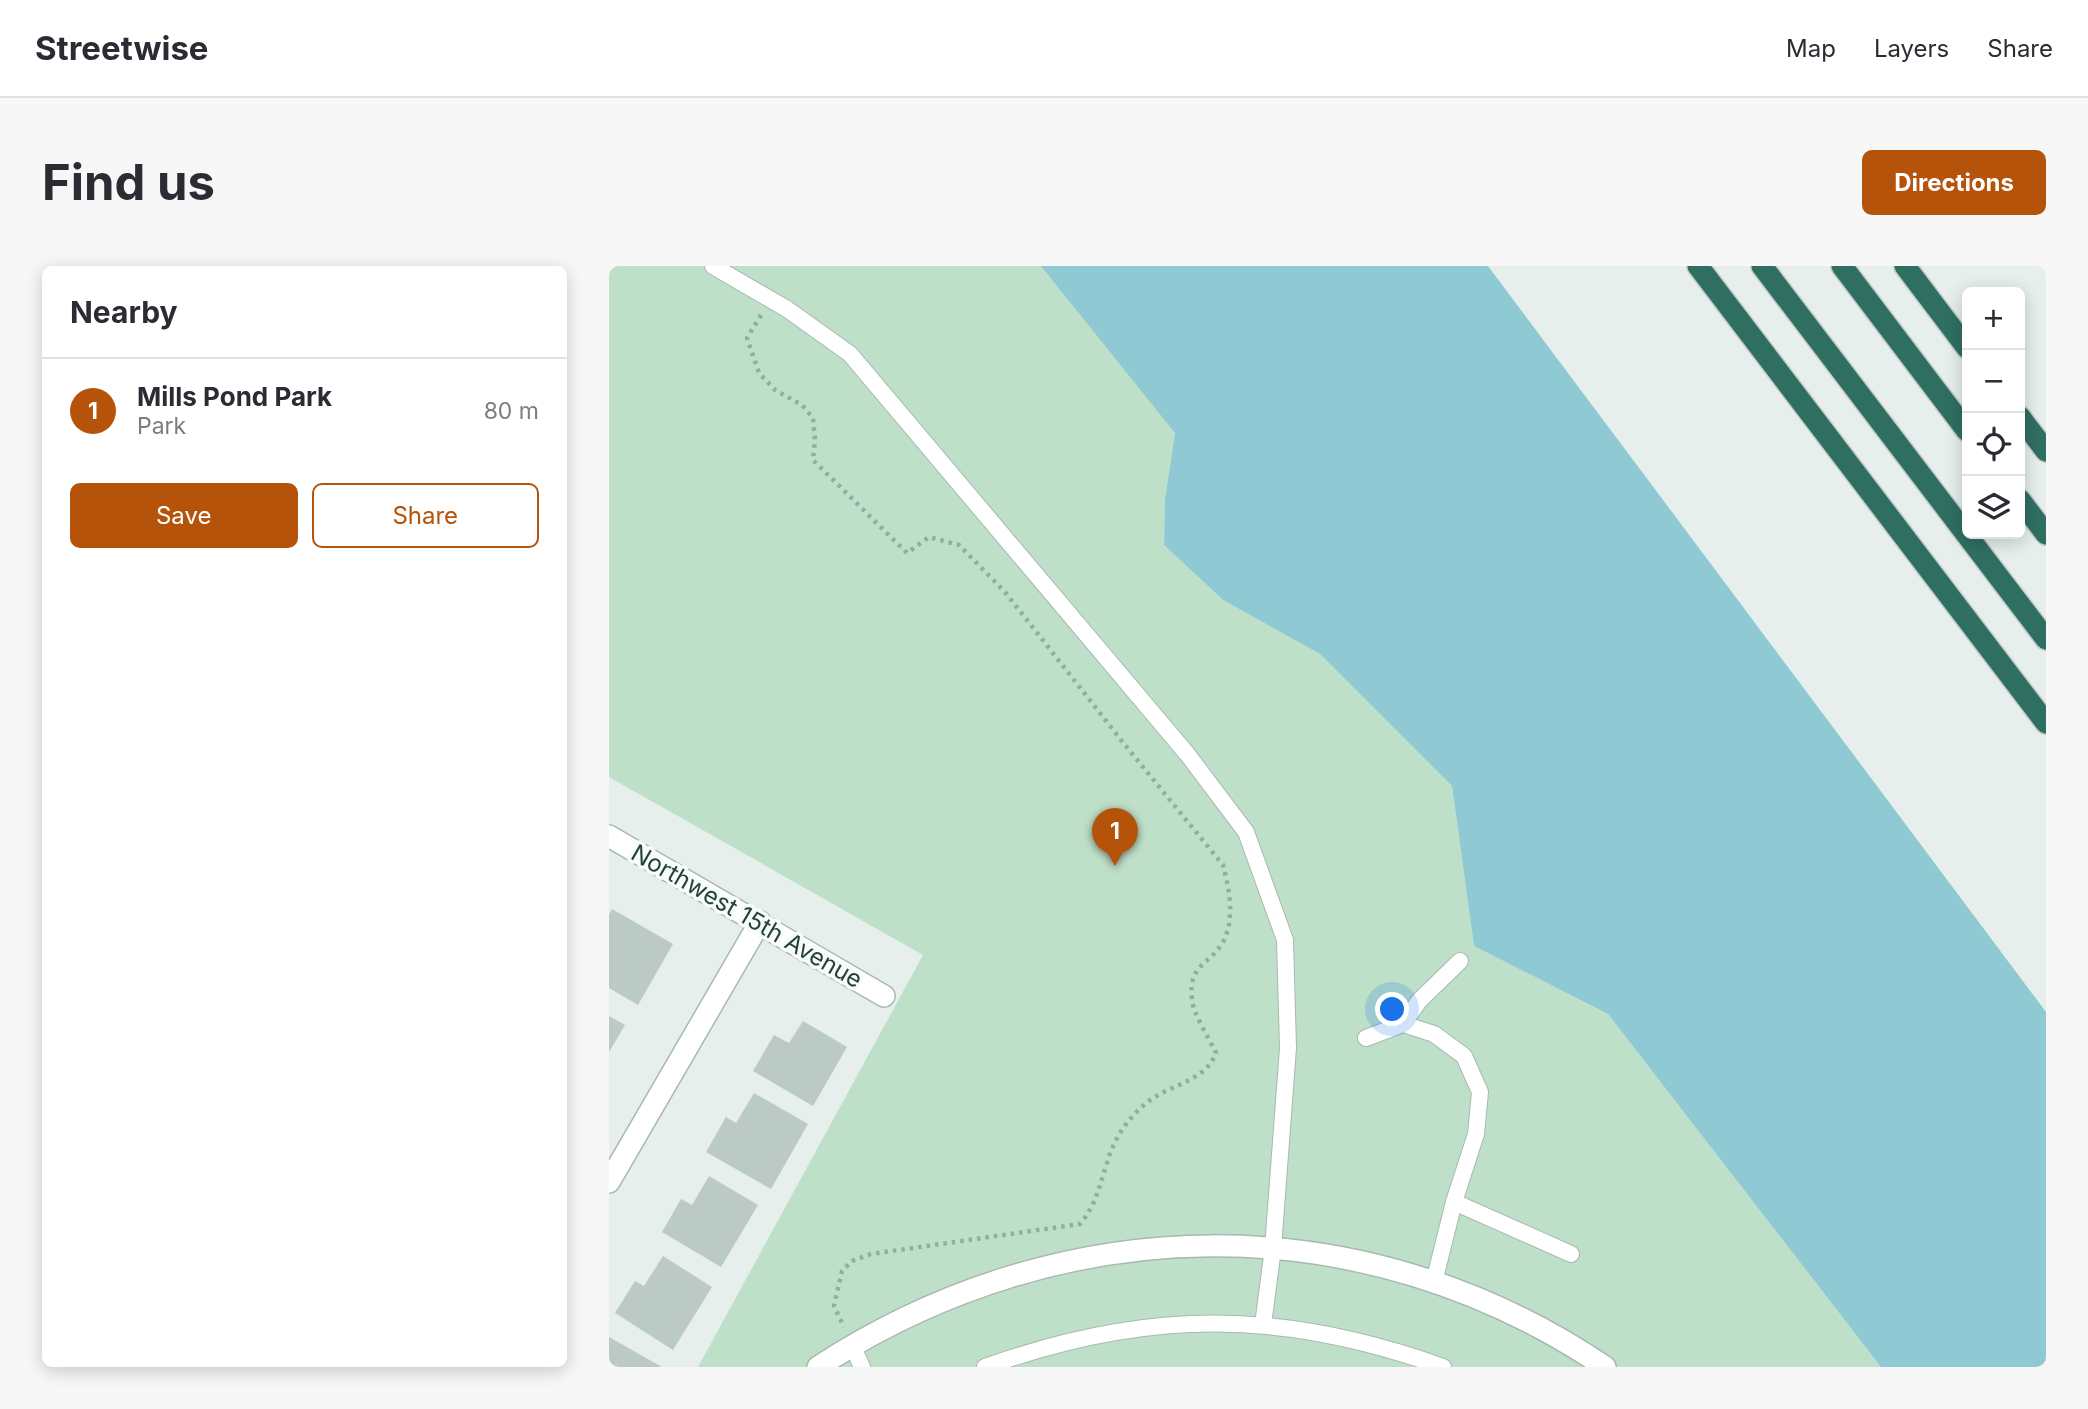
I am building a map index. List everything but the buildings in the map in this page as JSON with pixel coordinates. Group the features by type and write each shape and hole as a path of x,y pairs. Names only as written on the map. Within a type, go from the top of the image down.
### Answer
{"highway":[{"path":"1698,266 2046,723"},
{"path":"1762,266 2046,639"},
{"path":"1842,266 1962,424"},
{"path":"1905,266 1962,341"},
{"path":"2025,424 2046,451"},
{"path":"2025,507 2046,534"}],"street":[{"name":"Northwest 15th Avenue","path":"609,836 884,996"},
{"path":"609,1182 760,922"},
{"path":"818,1367 900,1319 951,1296 1002,1278 1055,1263 1109,1253 1219,1245 1273,1248 1341,1258 1381,1266 1434,1282 1535,1324 1605,1367"}],"lane":[{"path":"713,266 771,300 850,354 1188,755 1245,832 1285,940 1288,1048 1273,1248 1263,1325"},
{"path":"1366,1038 1403,1024 1419,1001 1460,961"},
{"path":"1403,1024 1434,1034 1464,1056 1480,1091 1476,1134 1454,1202 1434,1282"},
{"path":"1454,1202 1571,1254"},
{"path":"985,1367 1030,1351 1081,1338 1133,1328 1185,1323 1263,1325 1343,1336 1443,1367"},
{"path":"852,1345 862,1367"}],"path":[{"path":"771,300 747,338 759,373 775,390 801,405 813,418 813,460 907,553 929,537 959,545 1005,592 1223,865 1229,886 1230,917 1224,941 1193,976 1192,1000 1216,1053 1211,1065 1195,1078 1167,1089 1145,1104 1122,1128 1108,1158 1101,1188 1090,1212 1080,1224 871,1254 852,1261 842,1270 834,1306 852,1345"}],"green space":[{"path":"609,266 1048,266 1175,433 1165,499 1164,545 1223,600 1320,654 1452,786 1474,946 1608,1014 1881,1367 698,1367 923,955 609,777"}],"water":[{"path":"1041,266 1488,266 2046,1012 2046,1367 1881,1367 1608,1014 1474,946 1452,786 1320,654 1223,600 1164,545 1165,499 1175,433"}],"place":[{"name":"Mills Pond Park","path":"1115,866"}]}
